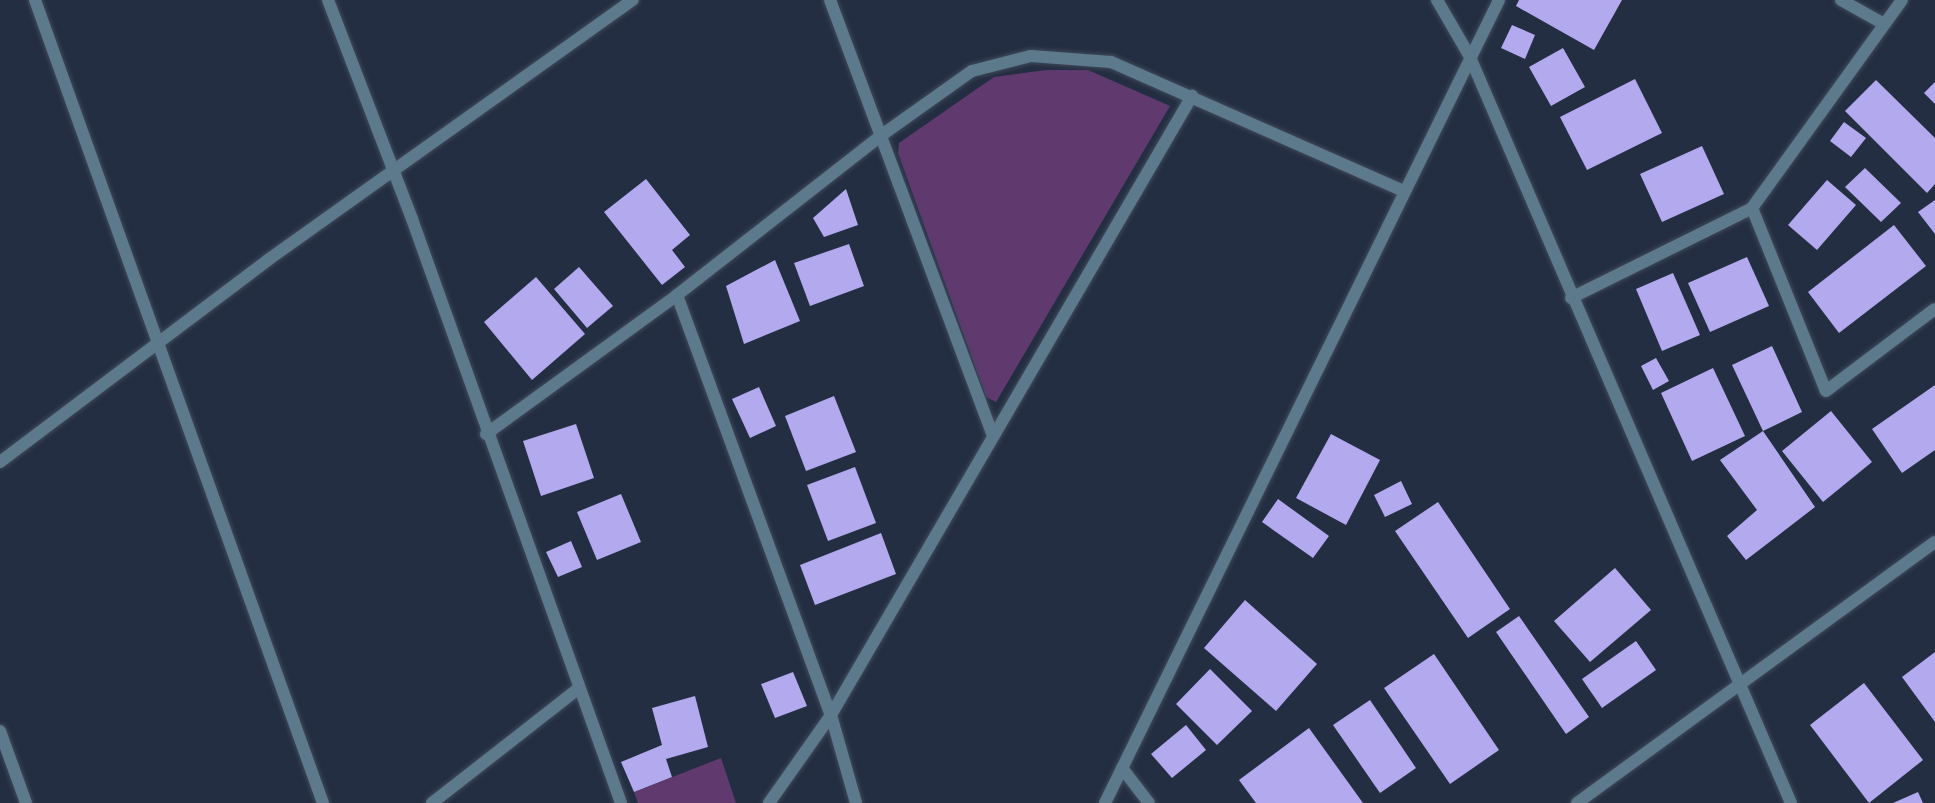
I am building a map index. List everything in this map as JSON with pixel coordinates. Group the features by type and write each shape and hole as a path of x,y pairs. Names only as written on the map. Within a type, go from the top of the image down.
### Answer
{"street":[{"path":"35,0 323,803"},
{"path":"328,0 392,174 412,219 486,434 621,803"},
{"path":"0,462 158,341 633,0"},
{"path":"830,0 879,137 993,436"},
{"path":"1437,0 1470,57 1571,298 1742,683 1791,803"},
{"path":"1105,803 1499,0"},
{"path":"1841,0 1884,24"},
{"path":"1571,298 1752,208 1902,0"},
{"path":"486,434 677,295 879,137 972,71 1031,56 1111,62 1404,191"},
{"path":"769,803 831,714 1192,96"},
{"path":"1752,208 1826,391 1935,309"},
{"path":"677,295 831,714 856,803"},
{"path":"1576,803 1935,542"},
{"path":"432,803 578,689"},
{"path":"0,731 21,801"},
{"path":"1122,768 1149,803"}],"shaded area":[{"path":"1046,70 1088,70 1170,106 996,402 986,397 898,153 899,143 994,77"},
{"path":"721,758 736,803 638,803 634,792"}],"building":[{"path":"1519,0 1622,0 1594,50 1516,6"},
{"path":"1512,25 1535,35 1525,59 1501,48"},
{"path":"1563,48 1585,87 1551,106 1529,67"},
{"path":"1635,79 1662,133 1587,170 1560,117"},
{"path":"1876,80 1935,138 1935,184 1927,193 1845,111"},
{"path":"1935,82 1935,104 1924,93"},
{"path":"1844,122 1866,138 1851,157 1830,141"},
{"path":"1702,146 1724,194 1662,222 1640,174"},
{"path":"1865,168 1901,203 1881,222 1845,187"},
{"path":"646,179 690,235 672,250 685,267 662,285 604,212"},
{"path":"1827,180 1856,205 1817,250 1788,225"},
{"path":"846,189 858,225 824,237 813,218"},
{"path":"1935,200 1935,234 1918,212"},
{"path":"1894,225 1926,266 1839,333 1808,292"},
{"path":"849,244 864,286 810,306 794,263"},
{"path":"1747,257 1769,306 1710,332 1688,283"},
{"path":"775,260 800,321 744,344 726,286"},
{"path":"579,267 613,306 587,328 554,289"},
{"path":"1673,273 1700,335 1662,351 1636,289"},
{"path":"536,277 585,334 532,380 484,322"},
{"path":"1772,346 1802,412 1763,431 1732,365"},
{"path":"1656,358 1669,381 1653,390 1641,366"},
{"path":"1713,368 1745,436 1692,461 1661,393"},
{"path":"1935,385 1935,450 1902,473 1872,429"},
{"path":"759,387 776,426 750,438 732,399"},
{"path":"834,396 856,452 806,471 785,416"},
{"path":"1831,411 1872,462 1823,502 1782,451"},
{"path":"576,424 594,478 541,496 523,441"},
{"path":"1763,431 1815,507 1746,560 1727,536 1757,510 1720,460"},
{"path":"1331,434 1380,460 1346,525 1296,498"},
{"path":"855,467 876,523 828,541 807,485"},
{"path":"1401,481 1412,504 1385,517 1374,495"},
{"path":"621,494 641,542 597,560 577,512"},
{"path":"1278,499 1329,536 1313,558 1262,522"},
{"path":"1438,502 1510,609 1468,638 1395,531"},
{"path":"881,533 896,574 815,605 800,565"},
{"path":"571,541 582,567 558,577 546,552"},
{"path":"1615,568 1651,610 1590,662 1554,621"},
{"path":"1245,600 1317,664 1276,711 1204,648"},
{"path":"1519,616 1589,717 1566,734 1496,632"},
{"path":"1636,641 1656,670 1602,708 1582,679"},
{"path":"1935,652 1935,722 1902,677"},
{"path":"1434,654 1499,750 1450,784 1384,688"},
{"path":"1210,669 1252,711 1217,745 1176,704"},
{"path":"793,672 807,706 775,718 761,684"},
{"path":"1864,683 1923,760 1869,803 1810,725"},
{"path":"695,696 708,747 666,759 672,777 634,792 621,762 662,745 652,708"},
{"path":"1370,700 1416,768 1380,793 1333,725"},
{"path":"1186,725 1206,750 1172,778 1151,754"},
{"path":"1309,728 1363,803 1256,803 1239,780"},
{"path":"1918,792 1923,803 1893,803"}]}
